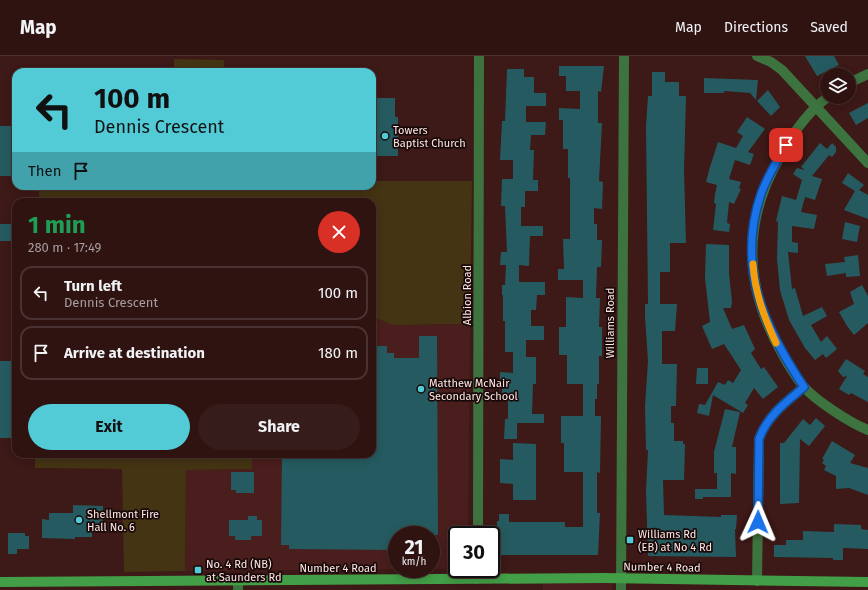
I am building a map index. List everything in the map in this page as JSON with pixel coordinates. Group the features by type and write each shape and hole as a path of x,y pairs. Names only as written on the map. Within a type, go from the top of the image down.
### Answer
{"main road":[{"name":"Number 4 Road","path":"0,582 238,585 448,575"},
{"name":"Number 4 Road","path":"500,575 868,582"}],"street":[{"name":"Albion Road","path":"478,526 479,56"},
{"name":"Williams Road","path":"621,590 624,56"},
{"path":"757,56 771,62 782,70 868,163"},
{"path":"856,80 868,74"},
{"path":"820,103 800,125 772,170 761,194 752,239 754,279 765,319 777,345 804,387 842,416 868,430"},
{"path":"757,580 759,439 764,426 774,413 804,387"}],"shaded area":[{"path":"174,59 224,60 224,68 174,68"},
{"path":"376,181 472,181 470,324 391,325 376,318 376,198 39,198 39,190 376,190"},
{"name":"Matthew McNair Secondary School","path":"376,318 391,325 470,324 468,526 448,526 448,568 440,569 440,526 388,526 388,569 185,571 186,470 252,469 252,458 376,458"},
{"path":"35,458 252,458 252,469 186,470 185,571 124,572 122,469 35,468"},
{"path":"543,582 612,583 612,590 543,590"}],"building":[{"path":"805,56 834,56 839,65 833,68 820,68 820,74 817,76"},
{"path":"559,66 604,66 601,92 598,91 598,123 602,123 599,181 603,182 602,209 594,208 594,224 597,224 597,240 602,240 601,267 597,267 596,298 600,298 599,327 602,327 602,356 599,356 599,384 597,384 597,399 595,399 595,416 601,416 600,473 597,472 597,513 600,513 598,555 500,555 500,526 497,526 499,514 509,514 509,522 565,522 565,527 583,527 583,472 564,472 564,443 561,443 561,416 583,416 583,384 567,384 567,355 559,355 559,327 566,327 566,297 583,298 583,280 558,280 558,269 564,269 563,239 570,239 570,178 568,178 568,149 563,149 563,120 559,120 559,108 580,109 580,91 566,91 566,76 559,76"},
{"path":"507,69 524,69 524,77 534,77 534,93 546,93 546,106 526,106 526,122 546,122 545,135 531,135 530,150 534,150 533,180 538,180 538,191 525,191 525,207 521,207 521,226 543,226 543,236 530,236 529,266 519,265 519,282 545,282 545,295 537,295 536,310 531,310 531,326 544,326 544,340 526,340 526,357 536,357 536,384 533,384 532,414 544,414 544,423 517,423 517,439 504,439 505,419 508,419 508,396 502,396 502,383 500,383 500,372 513,373 513,352 505,352 505,321 503,321 502,285 505,285 506,265 500,265 501,252 507,252 505,206 501,206 502,179 513,179 513,160 500,160 502,121 505,121"},
{"path":"652,72 665,72 665,82 679,82 679,96 686,96 684,171 686,243 670,243 670,272 660,272 660,304 677,304 675,331 662,331 662,364 677,364 676,406 671,406 671,423 674,423 674,441 683,441 683,444 685,444 684,480 663,480 664,515 721,517 721,515 737,515 735,529 736,557 648,556 646,491 648,450 646,450 645,406 648,361 645,316 645,304 648,304 646,126 648,96 652,96"},
{"path":"704,78 758,80 756,100 750,93 724,91 724,93 704,93"},
{"path":"768,90 780,107 771,116 757,101"},
{"name":"Towers Baptist Church","path":"376,98 395,98 395,117 398,117 398,156 376,156"},
{"path":"868,103 868,118 856,125 849,113"},
{"path":"747,117 765,129 748,152 754,154 750,165 735,160 729,179 741,182 739,188 741,189 734,204 729,202 727,223 730,224 729,232 713,230 716,204 714,203 717,185 706,182 710,167 718,142 736,148 743,136 737,132"},
{"path":"0,126 12,126 12,176 0,176"},
{"path":"820,143 827,149 832,143 836,147 836,152 832,157 829,155 812,176 822,179 815,200 805,197 801,212 817,215 814,229 792,226 792,242 798,243 798,253 788,252 792,289 795,288 803,316 822,307 827,316 811,325 821,342 827,336 837,349 826,358 823,354 815,360 805,348 789,320 780,290 777,259 778,222 776,221 782,196 796,200 802,180 793,174 797,168 805,170 801,167"},
{"path":"848,173 864,185 859,190 868,195 868,219 844,210 855,191 842,183"},
{"path":"845,222 860,226 857,242 842,239"},
{"path":"0,224 11,224 11,241 0,241"},
{"path":"706,244 729,245 729,273 732,302 731,308 723,308 732,329 744,325 755,349 751,353 761,369 764,367 778,387 763,399 754,388 745,403 748,405 743,413 713,395 709,416 697,413 699,404 705,405 718,382 725,385 728,380 733,383 741,370 724,344 712,349 702,326 710,322 705,278"},
{"path":"858,255 860,276 846,277 846,273 827,276 825,264 845,262 844,257"},
{"path":"862,285 868,296 868,323 854,335 839,312 854,304 850,292"},
{"path":"419,336 437,336 438,526 388,526 388,550 289,549 289,545 281,545 282,458 376,458 376,346 387,346 387,353 394,353 394,358 419,358"},
{"path":"846,359 865,371 863,374 868,377 868,402 851,393 849,395 839,389 847,376 843,377 838,371"},
{"path":"0,361 12,361 12,438 0,438"},
{"path":"697,368 708,368 708,384 696,384"},
{"path":"725,409 740,412 732,447 736,447 736,474 731,473 731,497 703,497 703,499 695,499 695,489 717,489 717,473 714,473 714,452"},
{"path":"816,418 825,426 809,446 800,439 799,503 780,504 780,443 784,443 803,419 810,425"},
{"path":"832,441 855,455 850,463 868,468 868,495 849,488 836,489 836,476 824,470 826,466 822,463 824,460 822,459"},
{"path":"513,443 536,444 536,500 513,500 513,484 500,483 500,459 513,460"},
{"path":"231,472 254,472 254,493 236,493 236,490 231,490"},
{"path":"73,505 103,506 103,527 92,527 92,537 75,537 75,539 42,538 42,519 49,520 49,513 73,513"},
{"path":"248,516 257,516 257,520 262,520 262,536 251,536 251,540 235,540 235,536 229,536 229,520 248,520"},
{"path":"834,524 861,525 861,529 868,530 868,549 843,548 843,560 833,560 833,558 774,557 774,545 786,545 786,540 803,540 803,531 834,532"},
{"path":"8,533 25,533 25,536 29,536 29,549 17,549 17,554 8,554"}],"slow traffic":[{"path":"753,264 758,300 776,343"}],"place":[{"name":"Towers Baptist Church","path":"385,136"},
{"name":"Matthew McNair Secondary School","path":"421,389"},
{"name":"Shellmont Fire Hall No. 6","path":"79,520"},
{"name":"Williams Rd (EB) at No 4 Rd","path":"630,540"},
{"name":"No. 4 Rd (NB) at Saunders Rd","path":"198,570"}],"route":[{"path":"758,522 758,449 762,430 774,413 804,387 777,345 758,300 754,279 752,239 755,219 761,194 786,145"}]}
